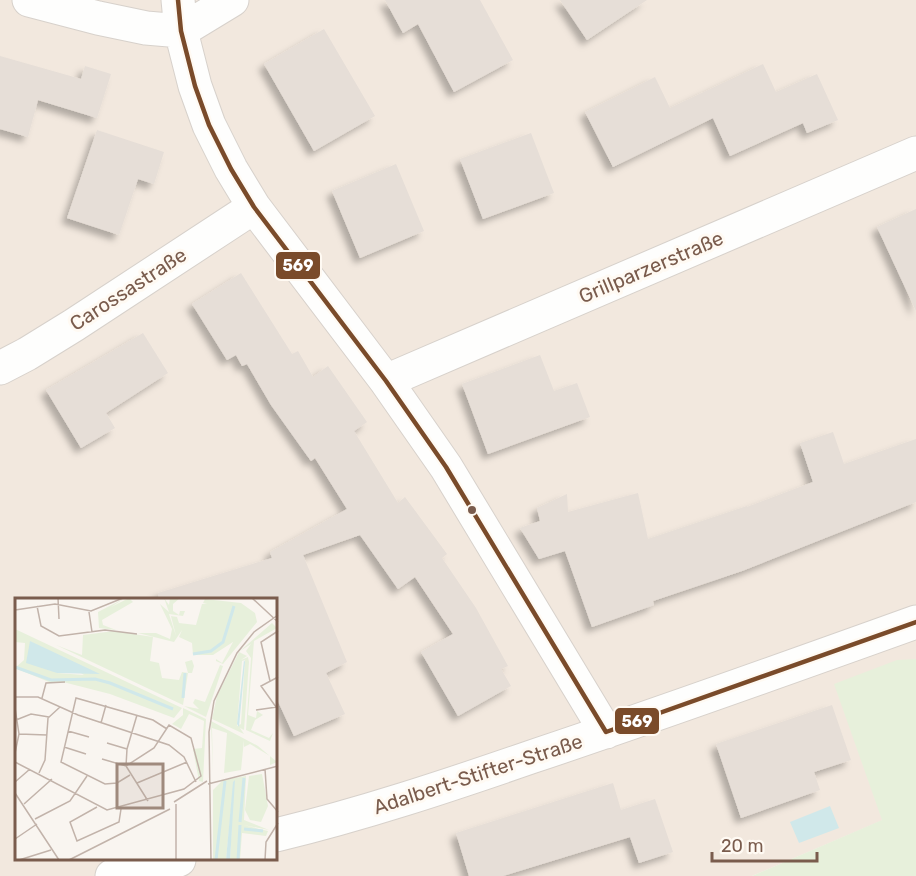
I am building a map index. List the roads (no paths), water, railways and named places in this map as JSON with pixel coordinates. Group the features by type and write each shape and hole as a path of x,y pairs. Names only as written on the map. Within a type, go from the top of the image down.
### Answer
{"street":[{"path":"29,0 146,28 232,0"},
{"path":"180,16 195,86 209,125 231,169 254,207 386,381 452,476 606,732"},
{"name":"Grillparzerstraße","path":"386,381 916,153"},
{"name":"Carossastraße","path":"0,368 64,331 254,207"},
{"name":"Adalbert-Stifter-Straße","path":"278,835 346,818 404,800 606,732 916,621"},
{"path":"112,876 174,861"}],"water":[{"path":"830,806 839,828 799,843 790,822"}]}
